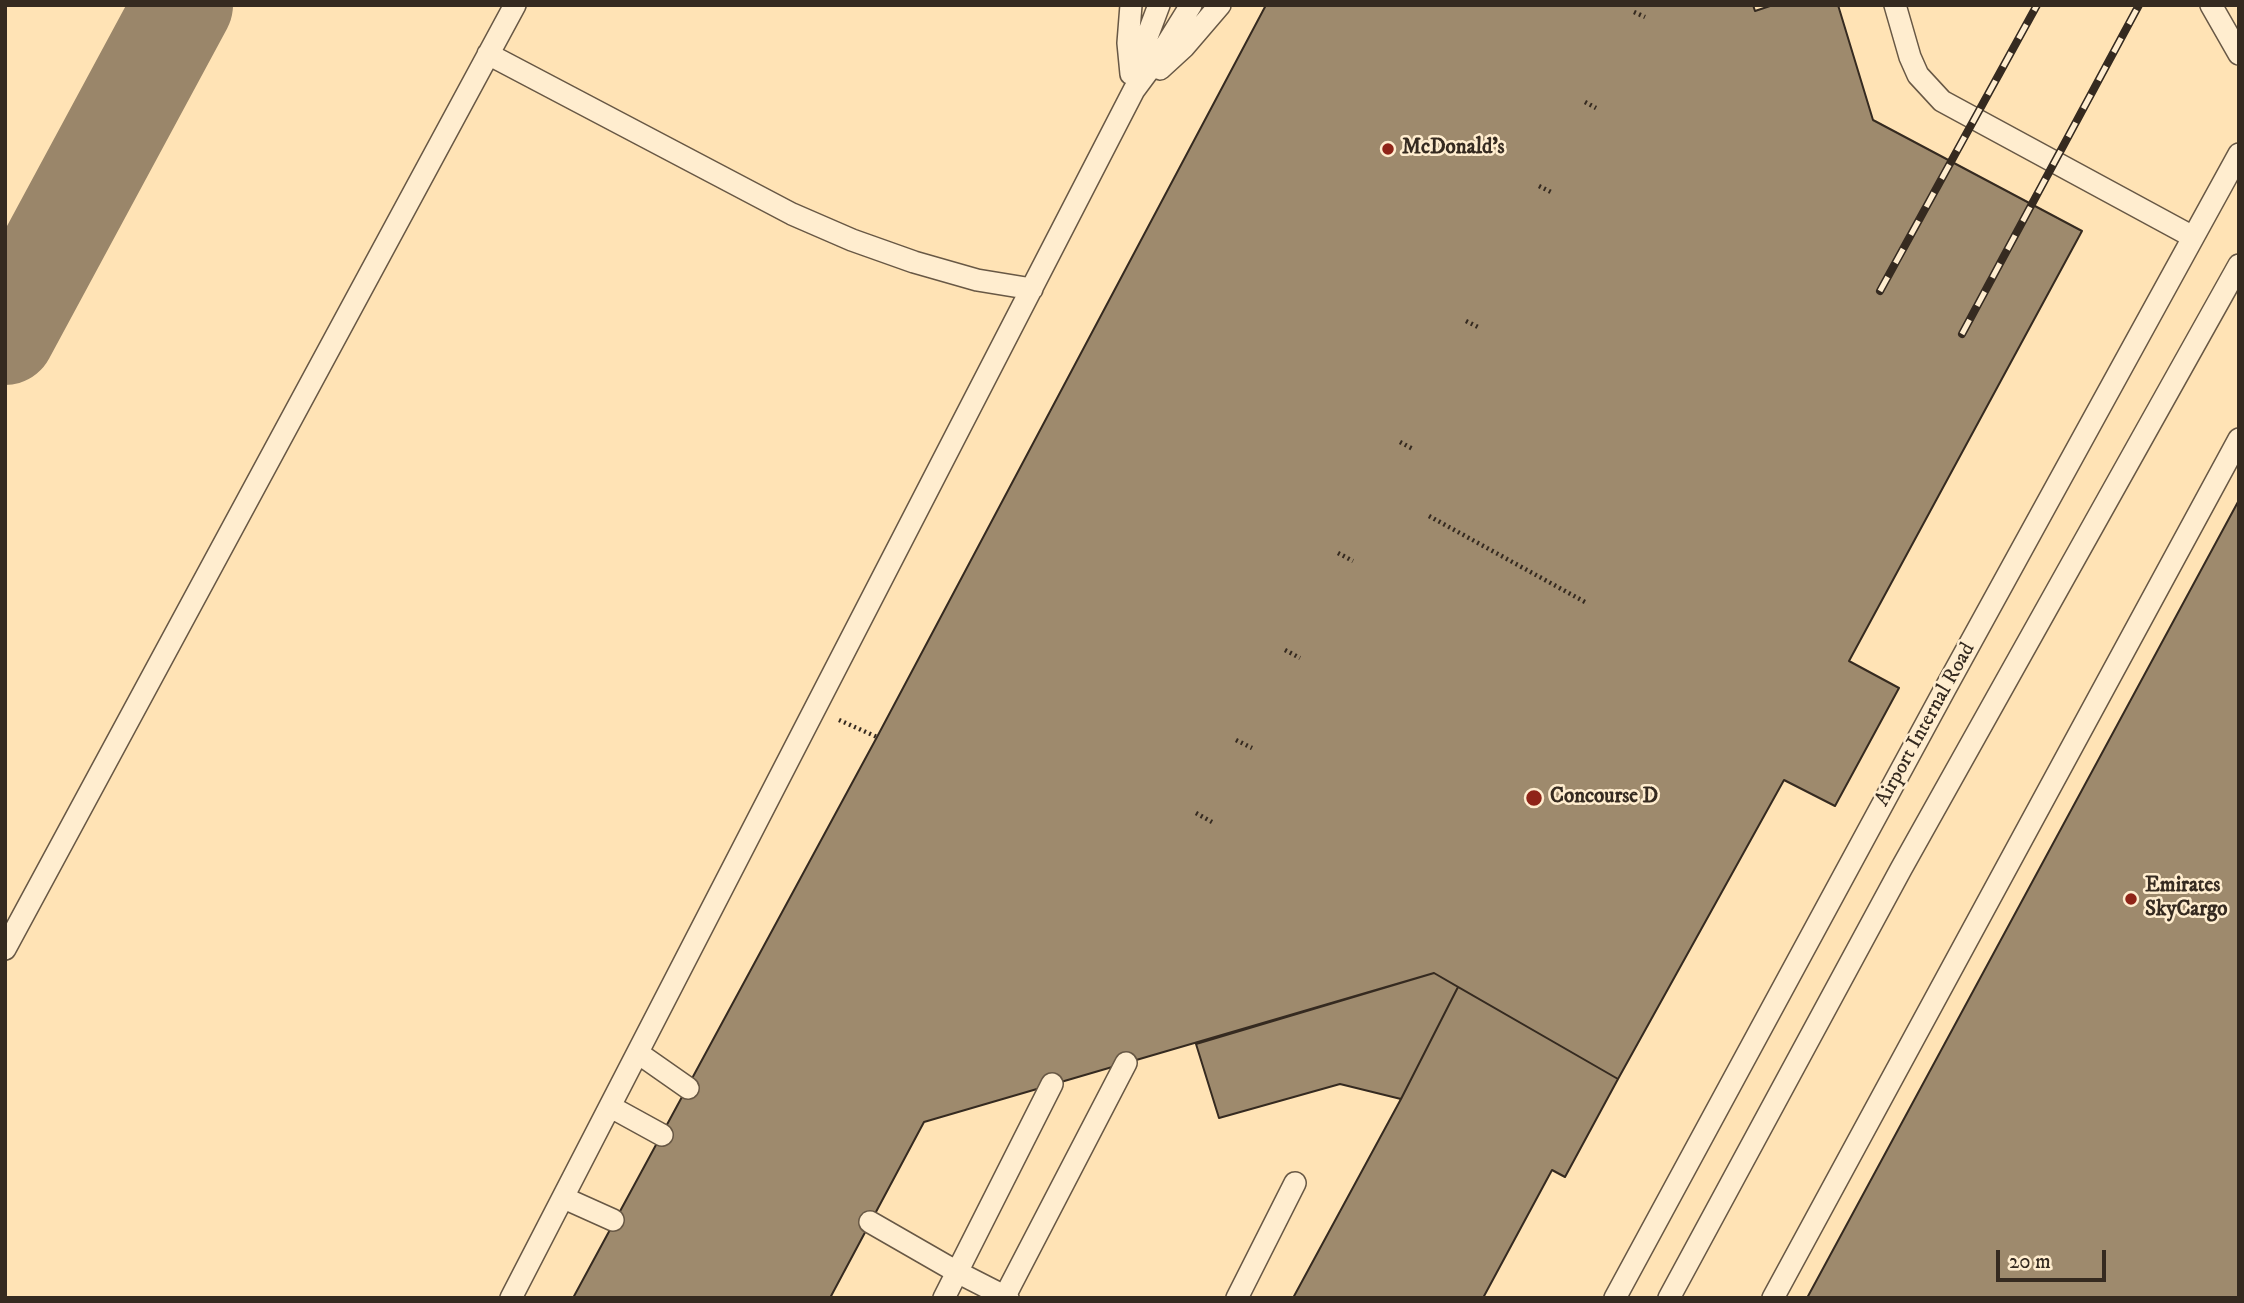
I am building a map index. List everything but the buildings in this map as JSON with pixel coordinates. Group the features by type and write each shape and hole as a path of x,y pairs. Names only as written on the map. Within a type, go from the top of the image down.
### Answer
{"lane":[{"path":"5,949 514,5"},
{"path":"1131,5 1128,43 1134,90"},
{"path":"1134,90 1144,45 1158,5"},
{"path":"510,1298 1134,90 1160,55 1191,5"},
{"path":"1134,90 1184,47 1220,5"},
{"path":"1895,5 1918,75 1942,101 2193,237"},
{"path":"2211,5 2239,54"},
{"path":"488,54 792,214 852,240 977,280 1032,289"},
{"name":"Airport Internal Road","path":"1615,1298 2239,154"},
{"path":"1670,1298 1901,869 2239,265"},
{"path":"1773,1298 2239,439"},
{"path":"638,1053 688,1087"},
{"path":"870,1222 1006,1297 1126,1063"},
{"path":"944,1298 1052,1084"},
{"path":"611,1107 662,1135"},
{"path":"1237,1298 1295,1183"},
{"path":"564,1198 614,1220"}],"path":[{"path":"1634,12 1644,18"},
{"path":"1585,102 1596,108"},
{"path":"1539,186 1551,192"},
{"path":"1466,321 1478,327"},
{"path":"1400,442 1413,449"},
{"path":"1429,516 1586,602"},
{"path":"1338,553 1353,561"},
{"path":"1285,650 1300,658"},
{"path":"815,709 877,737"},
{"path":"1236,740 1252,748"},
{"path":"1196,813 1212,822"}],"taxiway":[{"path":"5,335 183,5"}],"railway":[{"path":"1880,291 2037,5"},
{"path":"1962,334 2139,5"}],"place":[{"name":"McDonald's","path":"1388,149"},
{"name":"Concourse D","path":"1534,798"},
{"name":"Emirates SkyCargo","path":"2131,899"}]}
